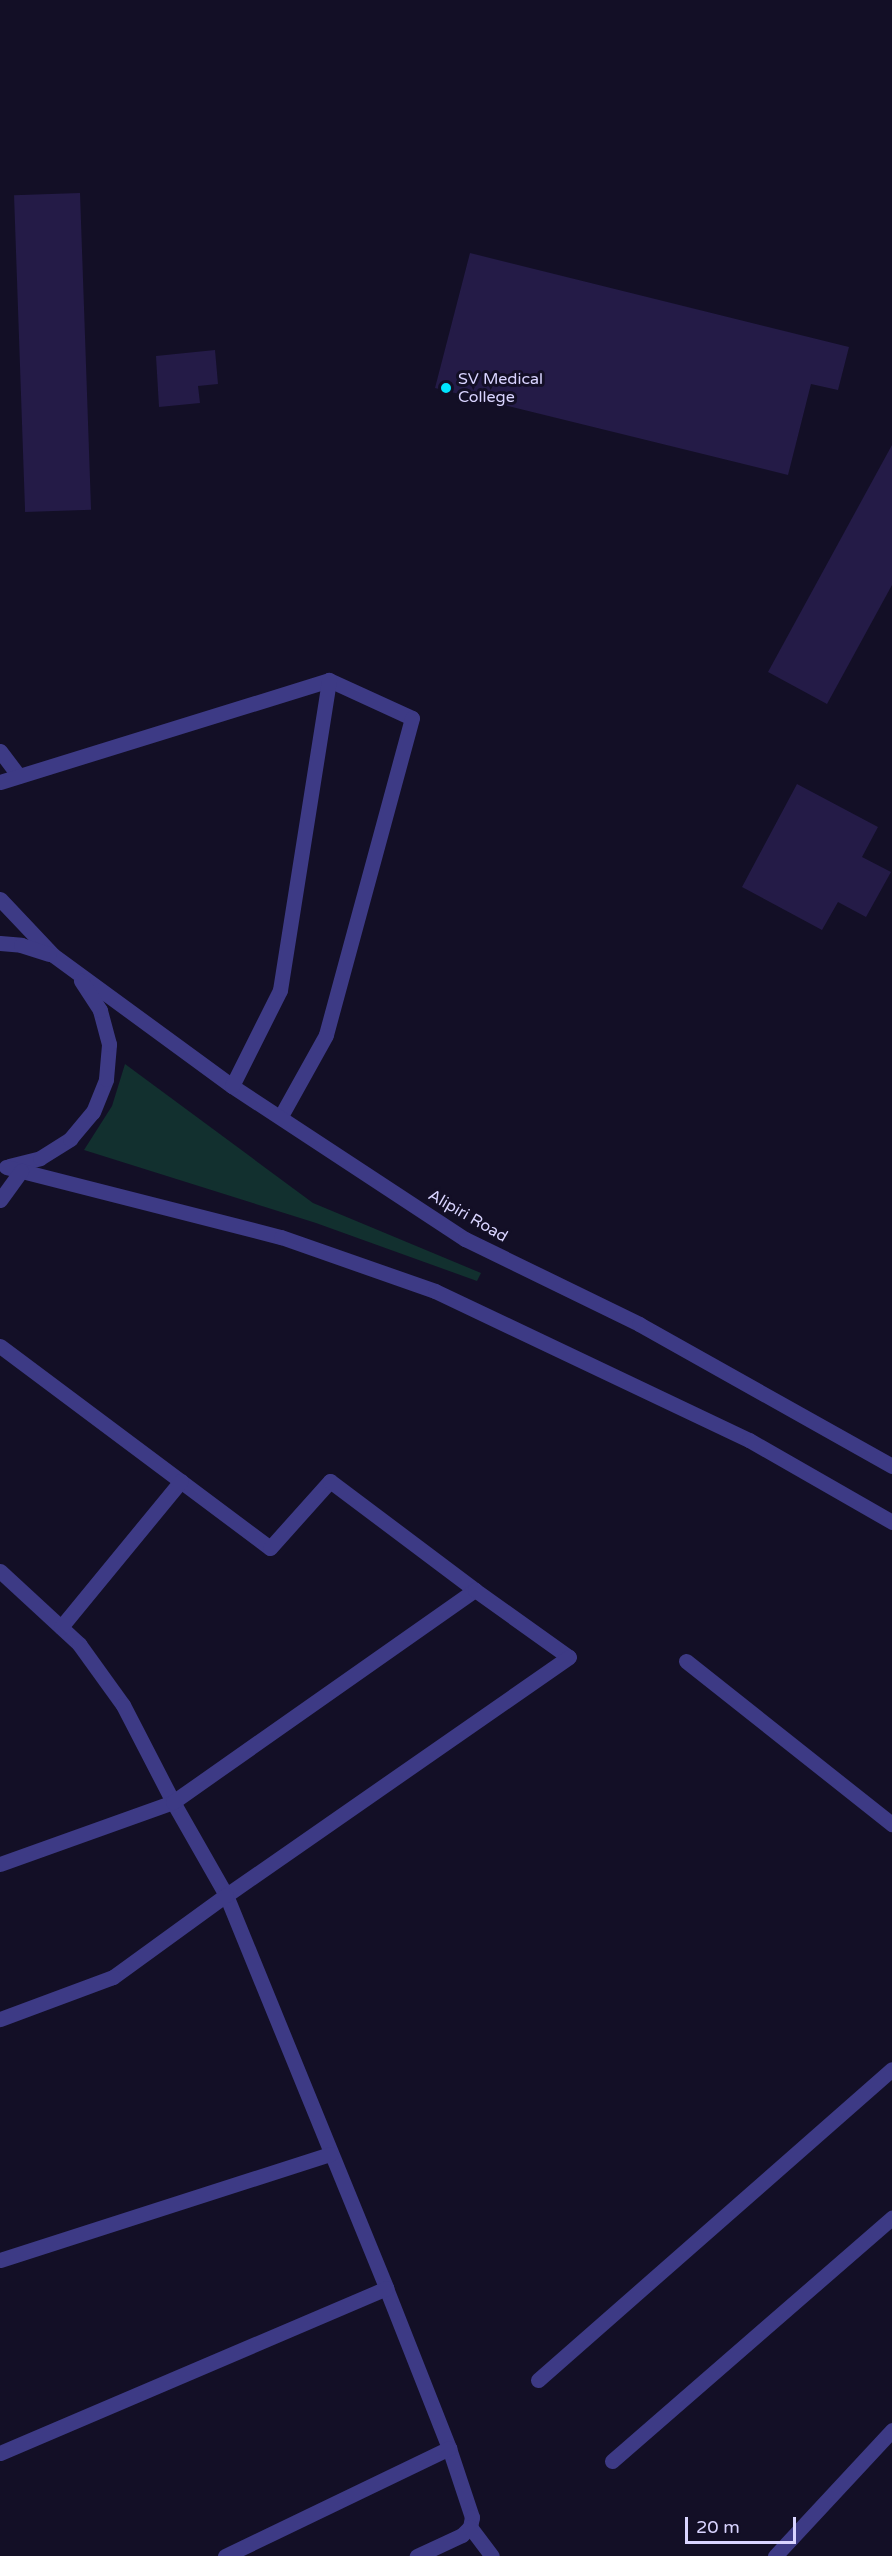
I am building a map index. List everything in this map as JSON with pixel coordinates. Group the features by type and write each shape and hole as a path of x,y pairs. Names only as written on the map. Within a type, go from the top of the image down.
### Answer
{"street":[{"path":"232,1086 280,990 329,680"},
{"path":"0,782 329,680 412,718 326,1035 281,1116"},
{"path":"0,751 19,776"},
{"path":"0,899 52,955 81,980 100,1010 109,1044 106,1079 93,1112 70,1139 40,1158 3,1167"},
{"path":"0,943 21,945 52,955"},
{"name":"Alipiri Road","path":"52,955 232,1086 281,1116 465,1239 639,1324 892,1466"},
{"path":"3,1167 281,1237 435,1291 748,1440 892,1522"},
{"path":"0,1200 21,1171"},
{"path":"0,1346 270,1548 330,1481 569,1658 226,1895 113,1977 0,2019"},
{"path":"61,1627 181,1481"},
{"path":"0,1571 79,1644 123,1705 172,1802 226,1895 386,2288 472,2517 470,2527 462,2535 417,2556"},
{"path":"0,1864 172,1802 475,1590"},
{"path":"686,1661 892,1824"},
{"path":"538,2380 892,2069"},
{"path":"0,2260 330,2154"},
{"path":"612,2461 892,2218"},
{"path":"0,2453 386,2288"},
{"path":"775,2556 892,2430"},
{"path":"225,2556 448,2448"},
{"path":"470,2527 492,2556"}],"green space":[{"path":"125,1064 313,1203 481,1273 477,1281 316,1223 84,1150 112,1106"}],"building":[{"path":"80,193 91,510 25,512 14,195"},
{"path":"470,253 849,347 838,390 811,384 788,475 435,388"},
{"path":"215,350 218,384 198,386 200,403 159,407 156,356"},
{"path":"892,445 892,585 827,704 768,672"},
{"path":"797,784 878,827 862,857 891,872 866,917 838,902 822,930 742,887"}],"place":[{"name":"SV Medical College","path":"446,388"}]}
